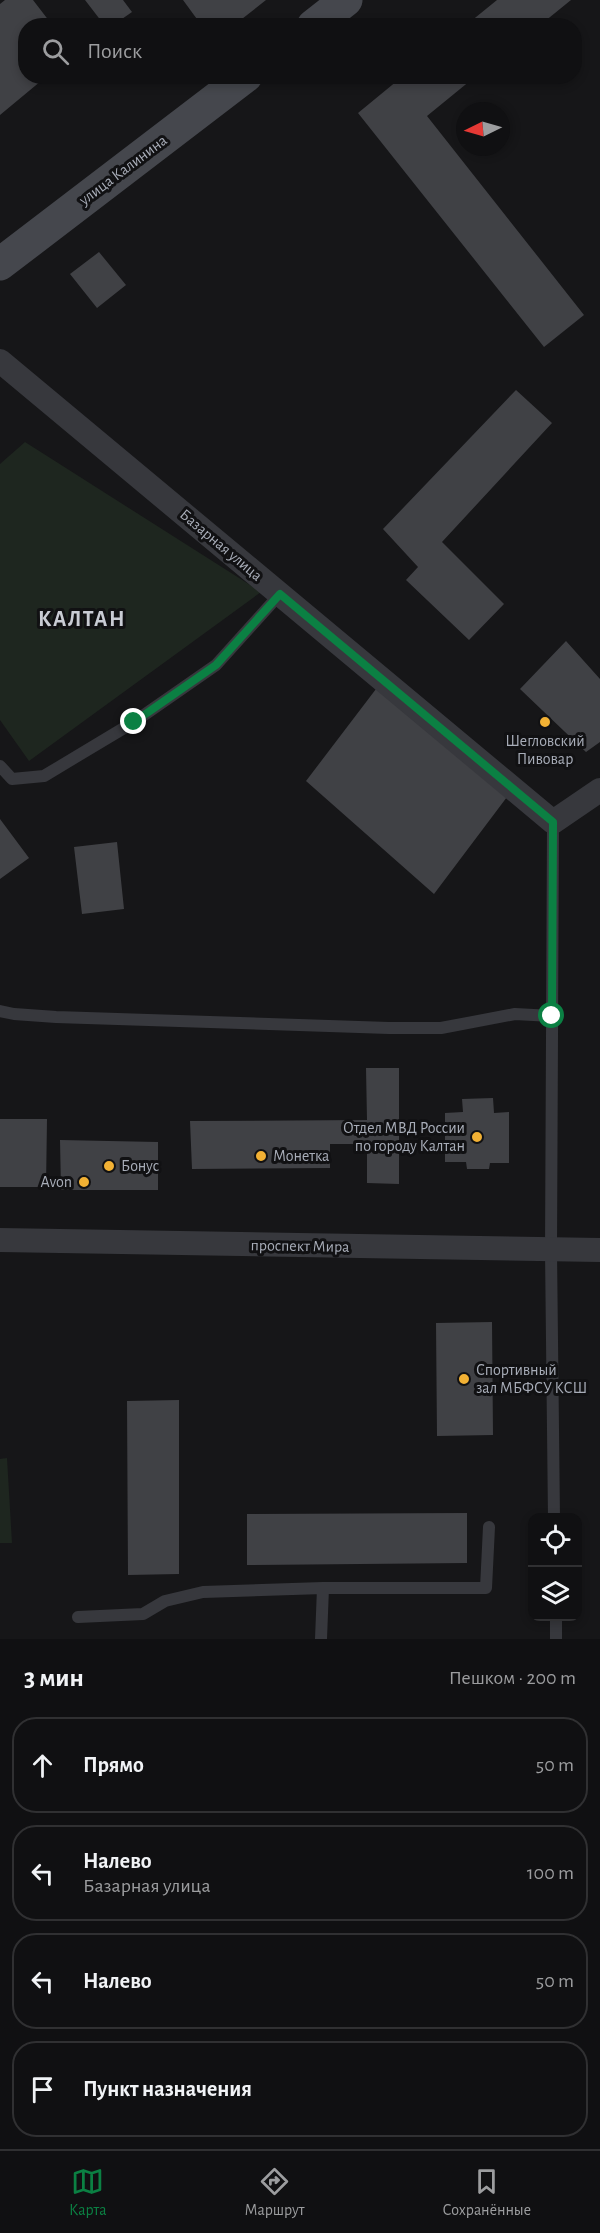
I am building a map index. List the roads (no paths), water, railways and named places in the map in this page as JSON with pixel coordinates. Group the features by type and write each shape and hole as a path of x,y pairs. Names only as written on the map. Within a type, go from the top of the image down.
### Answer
{"street":[{"path":"323,18 346,0"},
{"name":"улица Калинина","path":"0,264 236,84"},
{"name":"Базарная улица","path":"0,361 553,822"},
{"path":"553,822 600,790"},
{"name":"проспект Мира","path":"0,1240 551,1251 600,1250"}],"lane":[{"path":"0,766 12,779 44,776 134,722 216,665 280,594"},
{"path":"553,822 551,1251 554,1513"},
{"path":"0,1011 35,1016 400,1028 441,1028 515,1014 552,1016"},
{"path":"78,1617 143,1614 165,1601 203,1592 323,1588 486,1588 489,1527"},
{"path":"321,1639 323,1588"},
{"path":"556,1621 556,1639"}],"place":[{"name":"Шегловский Пивовар","path":"545,722"},
{"name":"Отдел МВД России по городу Калтан","path":"477,1137"},
{"name":"Монетка","path":"261,1156"},
{"name":"Бонус","path":"109,1166"},
{"name":"Avon","path":"84,1182"},
{"name":"Спортивный зал МБФСУ КСШ","path":"464,1379"}],"district":[{"name":"КАЛТАН","path":"82,619"}]}
